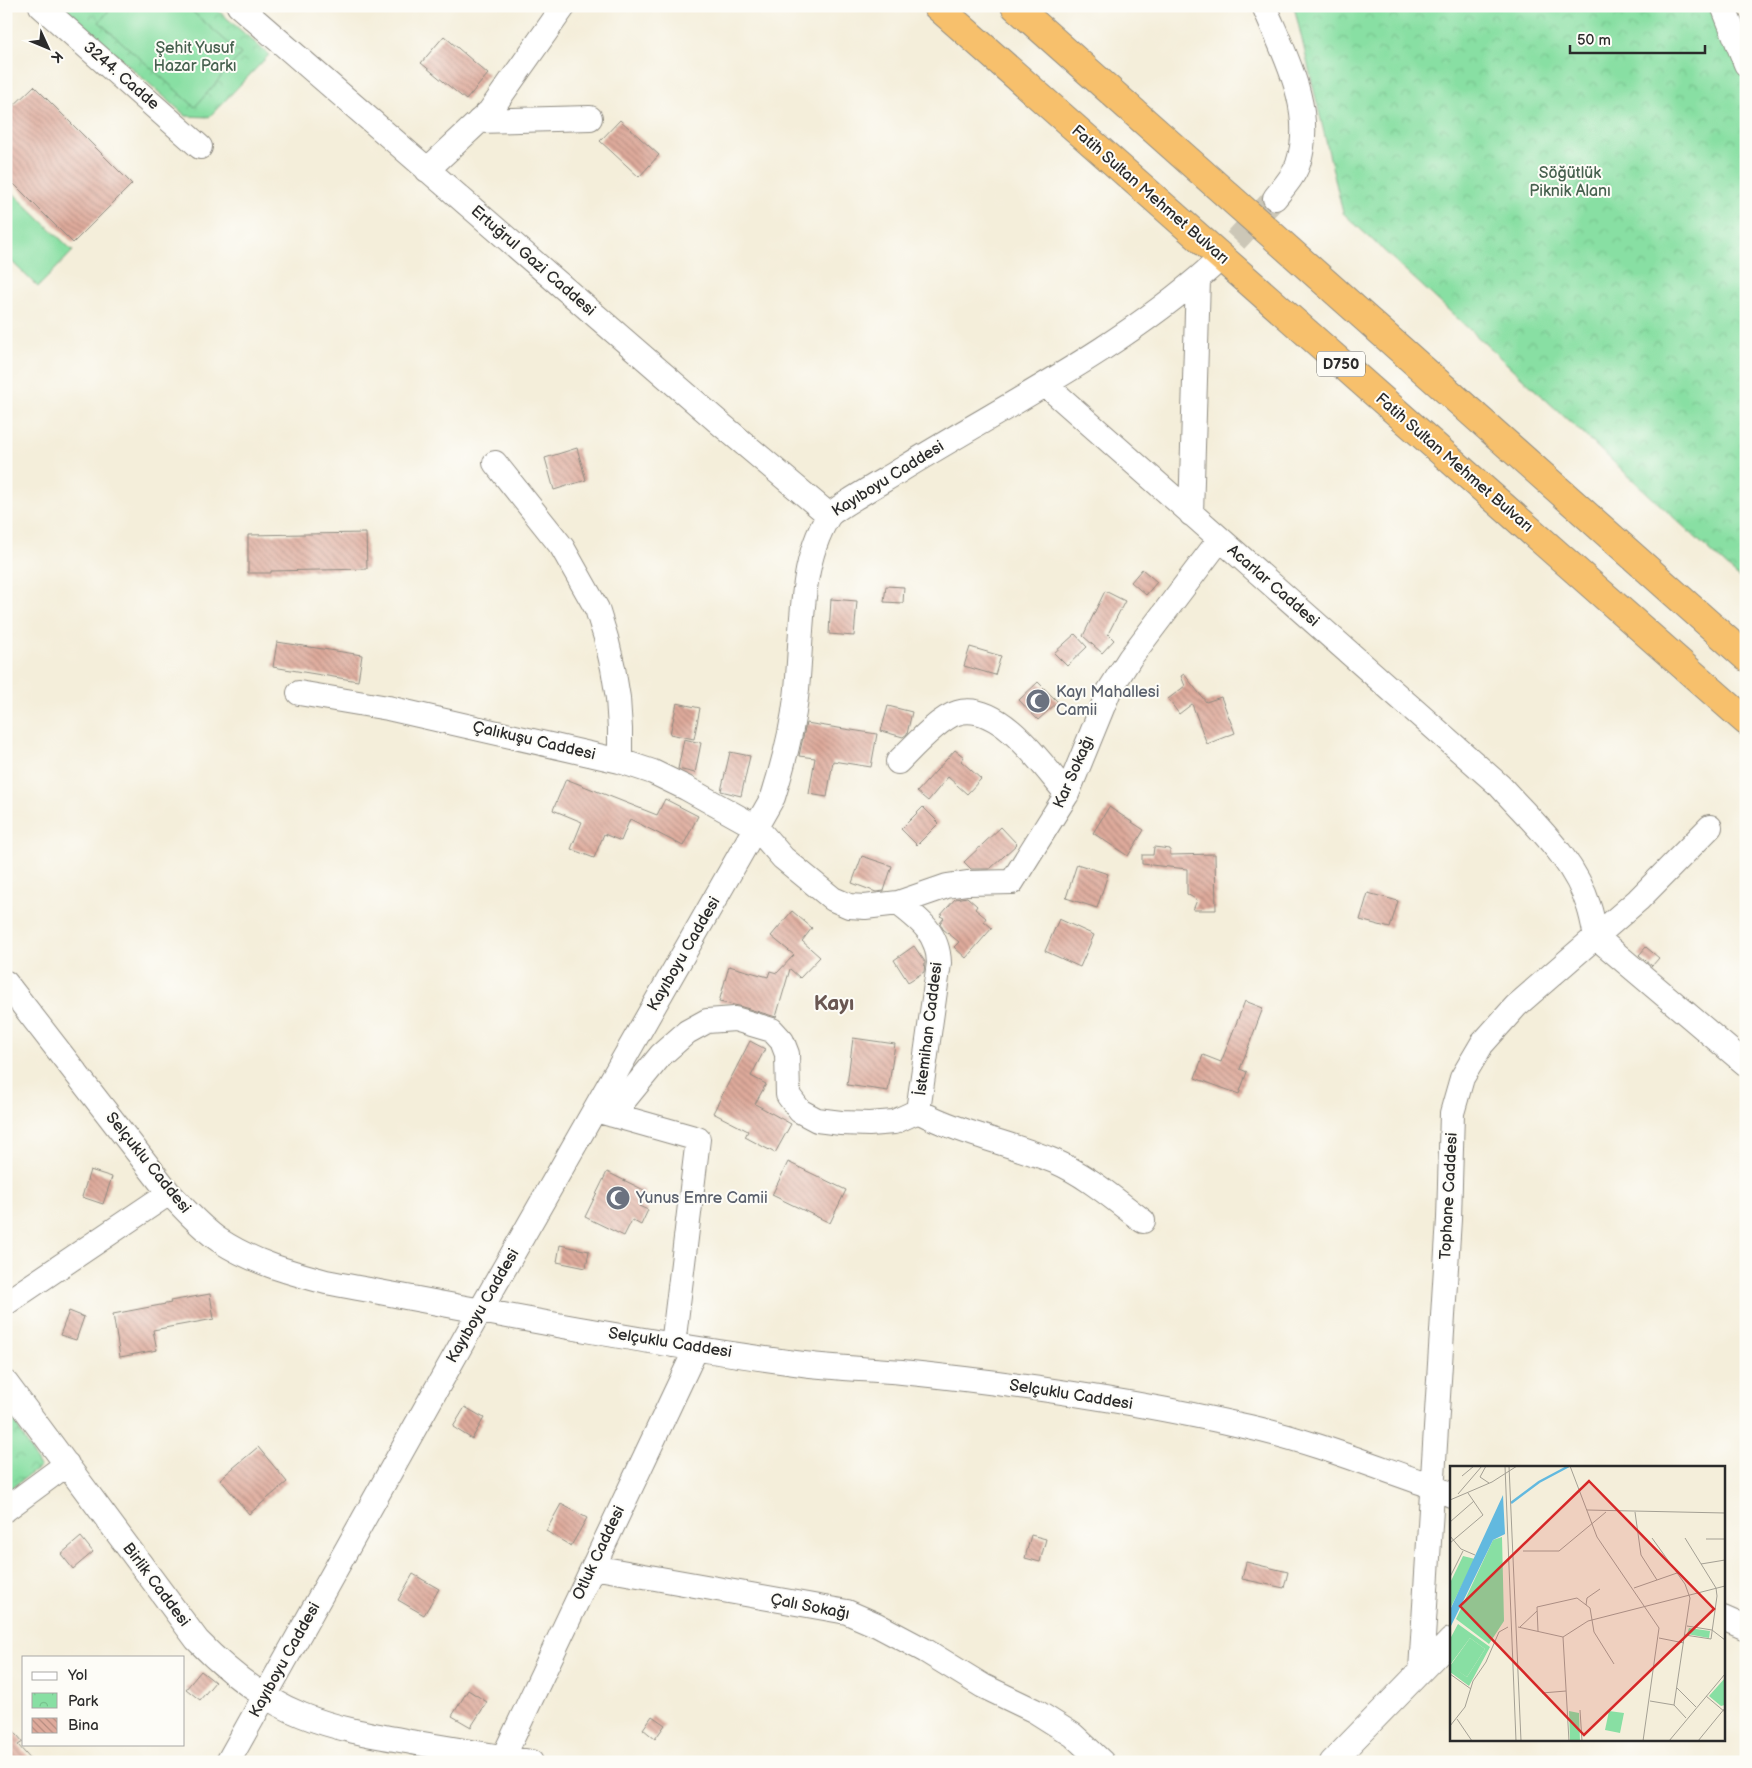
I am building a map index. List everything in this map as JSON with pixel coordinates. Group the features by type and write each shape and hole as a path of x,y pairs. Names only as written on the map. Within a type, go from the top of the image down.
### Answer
{"highway":[{"name":"Fatih Sultan Mehmet Bulvarı","path":"937,6 1746,721"},
{"path":"1015,6 1746,657"}],"street":[{"name":"3244. Cadde","path":"42,6 200,146"},
{"name":"Ertuğrul Gazi Caddesi","path":"239,6 723,426 829,515"},
{"path":"428,170 490,111 564,6"},
{"path":"1264,6 1292,73 1304,122 1298,165 1275,198"},
{"path":"1723,6 1746,64"},
{"path":"479,121 590,118"},
{"name":"Kayıboyu Caddesi","path":"228,1762 480,1311 604,1112 773,797 786,755 796,698 808,574 814,547 829,515 954,437 1046,386 1142,322 1205,273 1191,514"},
{"name":"Acarlar Caddesi","path":"1046,386 1500,786 1561,853 1576,878 1589,906 1596,937"},
{"path":"495,463 562,547 596,609 606,638 617,690 620,761"},
{"name":"Kar Sokağı","path":"1012,882 1066,794 1109,691 1130,658 1220,539"},
{"name":"Çalıkuşu Caddesi","path":"299,693 388,708 620,761 652,772 686,788 756,827 783,858 833,899 849,906 865,907 898,903 947,886 967,883 1012,882"},
{"path":"898,762 943,721 957,712 976,712 992,718 1013,732 1066,794"},
{"name":"Tophane Caddesi","path":"1421,1670 1441,1491 1452,1114 1462,1078 1482,1044 1516,1006 1638,900 1710,827"},
{"name":"İstemihan Caddesi","path":"898,903 923,923 939,950 939,963 918,1111"},
{"path":"1596,937 1746,1064"},
{"name":"Selçuklu Caddesi","path":"6,984 169,1193 194,1219 219,1240 273,1267 326,1282 696,1349 799,1363 903,1372 1052,1391 1166,1410 1302,1440 1441,1491"},
{"path":"673,1345 698,1139 604,1112 687,1032 707,1022 735,1019 772,1030 782,1041 787,1054 788,1095 800,1112 816,1120 869,1124 894,1122 918,1111 938,1121 1056,1162 1082,1175 1143,1221"},
{"path":"6,1302 169,1193"},
{"name":"Otluk Caddesi","path":"503,1758 696,1349"},
{"name":"Birlik Caddesi","path":"8,1390 66,1464 197,1640 223,1666 265,1696 301,1715 335,1727 531,1762"},
{"path":"6,1510 66,1464"},
{"name":"Çalı Sokağı","path":"593,1567 847,1612 877,1625 926,1651 983,1686 1035,1711 1073,1735 1102,1762"},
{"path":"1724,1618 1746,1628"},
{"path":"1332,1762 1450,1641"}],"green space":[{"name":"Şehit Yusuf Hazar Parkı","path":"61,6 213,6 269,55 209,117 186,116"},
{"path":"113,6 186,6 241,54 195,107 99,22"},
{"name":"Söğütlük Piknik Alanı","path":"1294,6 1732,6 1746,44 1746,584 1343,213"},
{"path":"11,191 73,251 38,287 6,256 6,195"},
{"path":"10,1413 40,1467 6,1492 6,1415"}],"building":[{"path":"444,36 488,74 466,100 421,63"},
{"path":"34,86 132,184 73,243 6,176 6,113"},
{"path":"620,120 659,155 639,177 600,141"},
{"path":"577,448 586,480 554,490 545,458"},
{"path":"366,533 367,569 248,573 248,535"},
{"path":"1142,569 1157,582 1146,595 1131,582"},
{"path":"886,586 904,587 903,603 884,602"},
{"path":"1105,591 1125,601 1108,634 1114,640 1102,653 1083,636"},
{"path":"831,599 857,601 854,636 829,634"},
{"path":"1075,634 1087,647 1067,666 1054,653"},
{"path":"277,642 362,655 358,681 273,667"},
{"path":"970,647 1001,656 995,675 964,666"},
{"path":"1184,674 1206,702 1221,697 1235,733 1207,744 1192,704 1179,714 1168,699 1185,686 1181,676"},
{"name":"Kayı Mahallesi Camii","path":"1038,682 1058,702 1038,720 1019,700"},
{"path":"677,703 700,708 694,739 670,734"},
{"path":"888,706 912,712 907,734 903,737 881,731"},
{"path":"806,723 877,734 871,767 833,761 827,797 809,794 815,758 799,756"},
{"path":"684,739 701,743 695,773 678,769"},
{"path":"955,750 964,757 961,761 981,779 967,794 948,777 928,801 917,792"},
{"path":"730,752 750,756 741,796 721,791"},
{"path":"566,779 657,815 665,799 698,816 683,846 630,819 621,841 604,834 594,858 571,849 582,822 553,810"},
{"path":"923,807 939,823 917,845 901,829"},
{"path":"1109,807 1144,830 1128,856 1093,833"},
{"path":"1001,827 1017,844 990,869 971,869 964,862"},
{"path":"1154,847 1170,849 1170,855 1215,854 1216,910 1193,910 1197,900 1187,894 1187,869 1142,864 1142,855 1153,855"},
{"path":"862,856 892,866 884,891 876,892 852,883"},
{"path":"1077,864 1108,874 1097,908 1066,898"},
{"path":"1368,893 1398,901 1390,928 1360,920"},
{"path":"967,897 977,906 975,909 986,918 984,921 992,928 966,958 954,947 959,942 943,929 940,923 944,918 940,916 955,899"},
{"path":"792,911 812,928 802,941 820,957 800,978 790,969 776,1017 719,1002 729,966 768,977 770,971 777,973 794,955 771,936"},
{"path":"1059,919 1094,935 1080,967 1045,951"},
{"path":"914,946 925,962 924,972 908,982 894,960"},
{"path":"1646,947 1659,958 1652,966 1639,955"},
{"path":"1245,1001 1263,1008 1240,1069 1247,1072 1239,1094 1195,1078 1203,1055 1221,1062"},
{"path":"853,1038 895,1044 888,1091 847,1085"},
{"path":"750,1041 765,1049 751,1076 766,1084 755,1104 791,1124 775,1153 745,1137 748,1131 713,1113"},
{"path":"788,1162 846,1190 830,1223 772,1195"},
{"path":"90,1170 112,1177 103,1204 82,1197"},
{"name":"Yunus Emre Camii","path":"607,1172 646,1191 639,1206 648,1210 641,1225 632,1220 624,1236 585,1217"},
{"path":"560,1245 589,1251 586,1268 557,1262"},
{"path":"210,1294 214,1319 153,1330 157,1350 120,1357 113,1314"},
{"path":"69,1311 84,1317 76,1340 60,1335"},
{"path":"465,1407 484,1418 472,1439 453,1427"},
{"path":"258,1447 287,1482 249,1514 220,1479"},
{"path":"561,1504 587,1518 571,1546 546,1531"},
{"path":"1031,1535 1046,1539 1040,1562 1025,1558"},
{"path":"81,1537 93,1552 73,1569 61,1554"},
{"path":"1246,1562 1288,1572 1284,1588 1242,1579"},
{"path":"413,1574 439,1589 424,1615 398,1600"},
{"path":"201,1671 215,1682 200,1700 186,1689"},
{"path":"468,1690 487,1702 471,1727 452,1716"},
{"path":"652,1716 665,1725 655,1739 643,1729"},
{"path":"6,1722 22,1741 18,1745 33,1762 6,1762"}],"tunnel":[{"path":"1211,267 1275,198"}],"place":[{"name":"Kayı Mahallesi Camii","path":"1038,701"},
{"name":"Yunus Emre Camii","path":"618,1198"}],"district":[{"name":"Kayı","path":"834,1003"}]}
